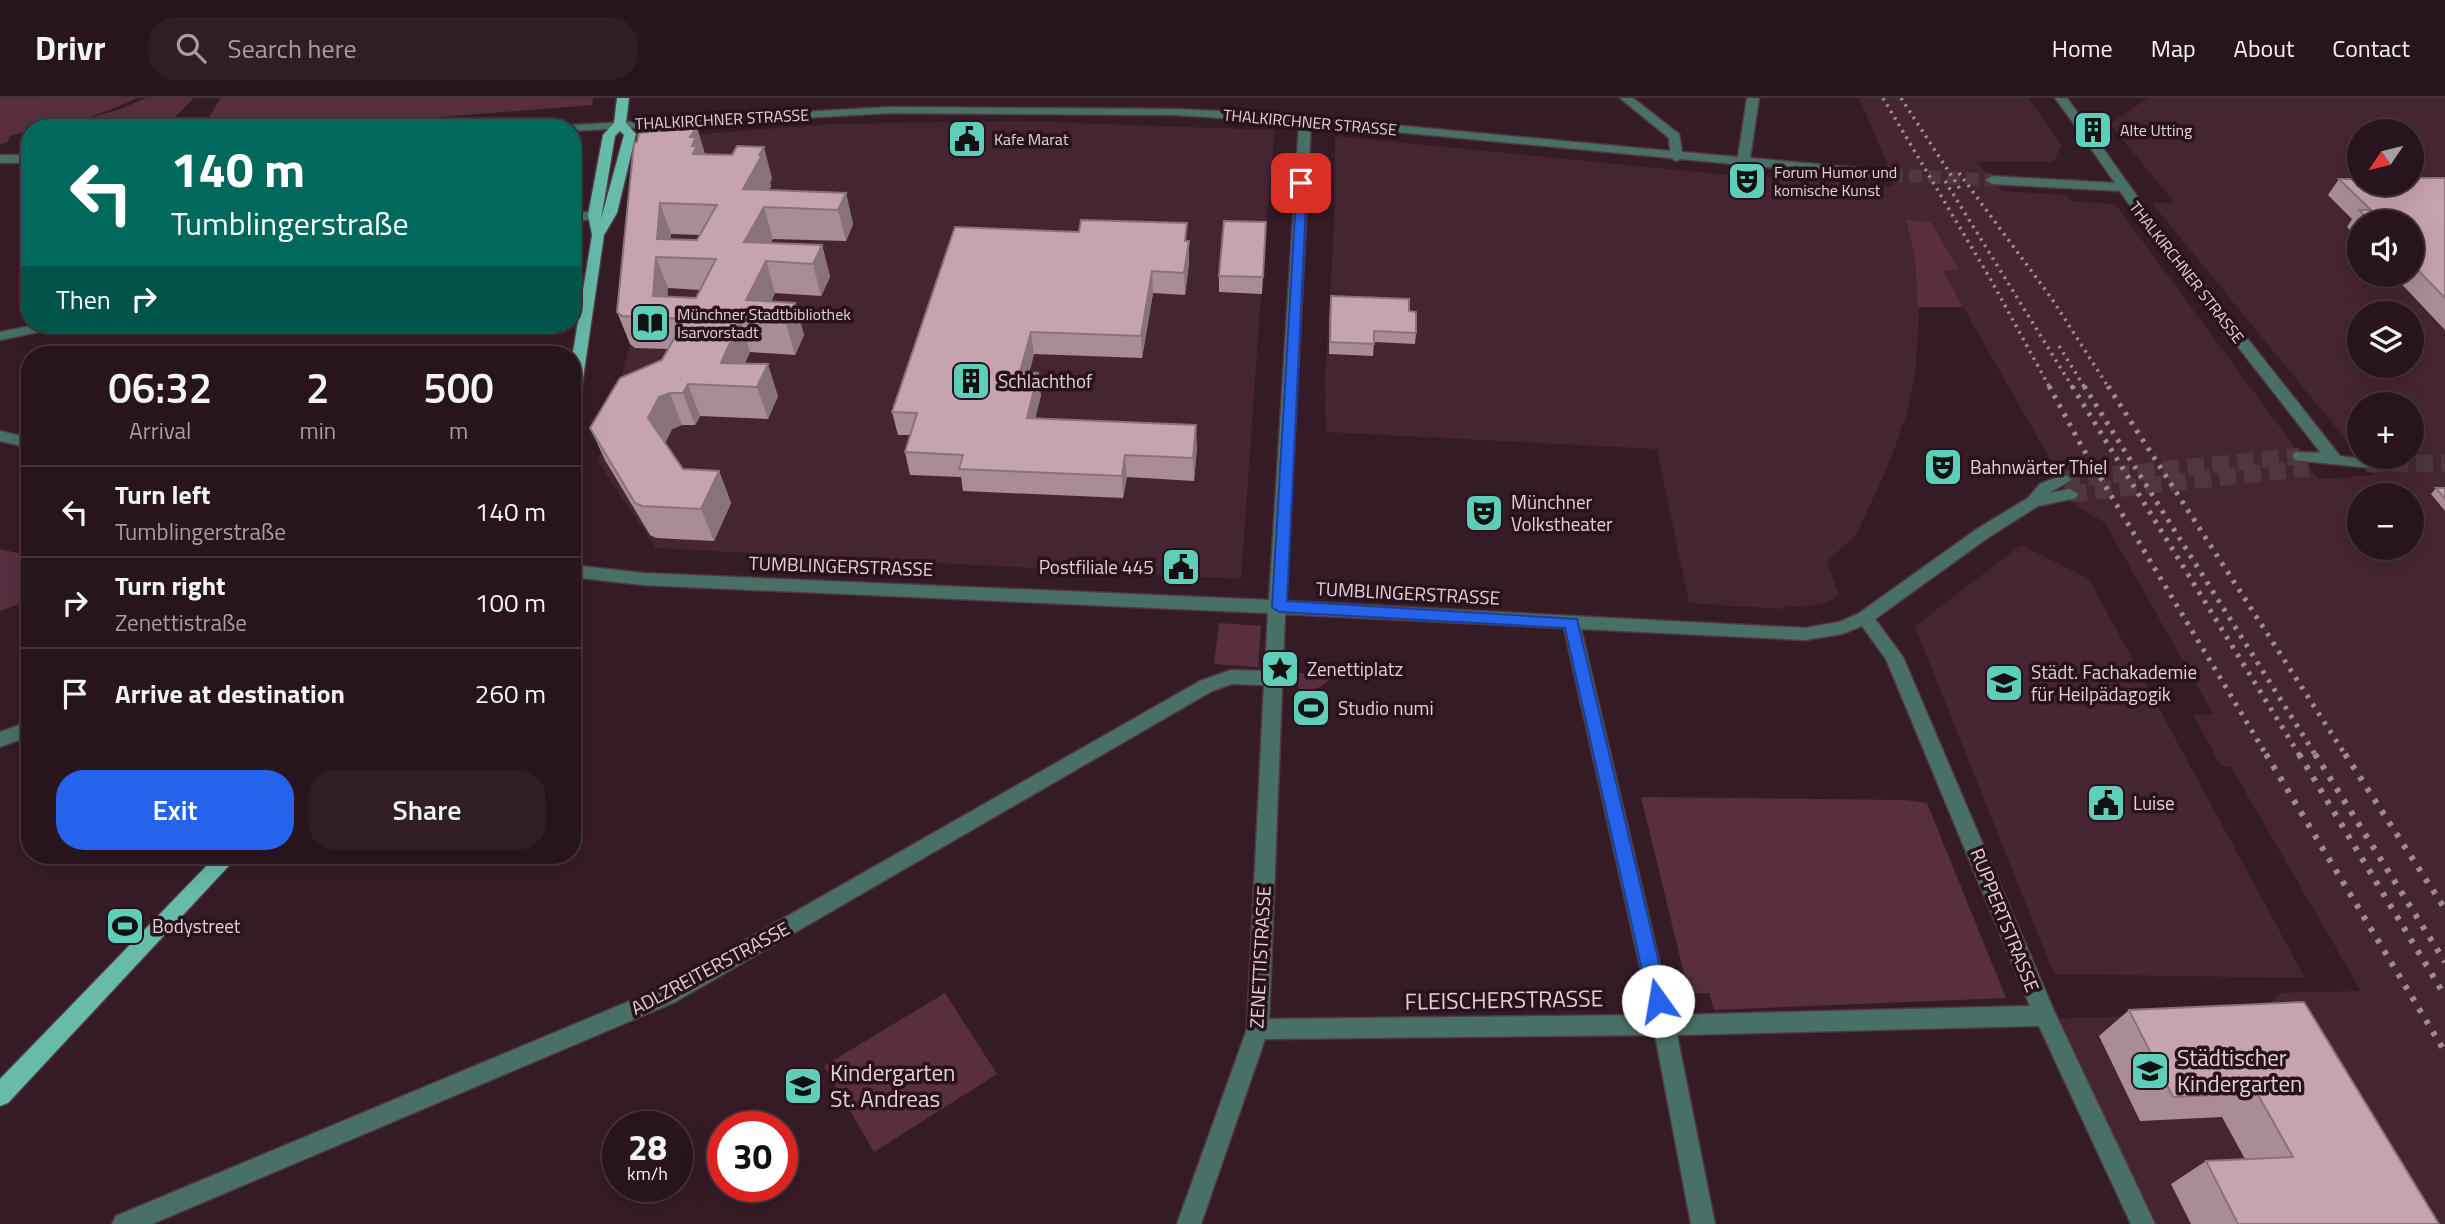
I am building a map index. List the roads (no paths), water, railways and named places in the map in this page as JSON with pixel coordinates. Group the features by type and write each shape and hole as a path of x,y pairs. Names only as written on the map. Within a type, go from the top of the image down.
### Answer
{"main road":[{"path":"581,347 598,235 594,215 609,135 620,124 623,98"},
{"path":"598,235 611,213 630,134 620,124"},
{"path":"0,1096 221,864"}],"street":[{"path":"1626,98 1675,137 1675,156"},
{"path":"1743,163 1753,98"},
{"path":"2061,98 2084,130"},
{"name":"THALKIRCHNER STRASSE","path":"581,127 890,110 1176,112 1306,120 1890,175"},
{"path":"1273,678 1306,120"},
{"path":"2093,143 2123,187"},
{"path":"0,159 21,159"},
{"name":"THALKIRCHNER STRASSE","path":"1992,180 2123,187 2334,459"},
{"path":"581,217 594,215"},
{"path":"0,336 21,332"},
{"path":"0,436 21,441"},
{"path":"2305,462 2347,459"},
{"name":"TUMBLINGERSTRASSE","path":"581,572 643,579 1279,607 1796,634 1830,631 1864,618 1983,533 2034,500 2066,487"},
{"name":"RUPPERTSTRASSE","path":"1864,618 1879,634 1894,657 2045,1016 2143,1224"},
{"path":"1571,623 1664,1025 1703,1224"},
{"name":"ADLZREITERSTRASSE","path":"124,1224 668,995 1206,686 1231,677 1273,678"},
{"name":"ZENETTISTRASSE","path":"1189,1224 1258,1029 1273,678"},
{"path":"0,740 21,732"},
{"name":"FLEISCHERSTRASSE","path":"1258,1029 1664,1025 2045,1016"}],"tunnel":[{"path":"2084,130 2093,143"},
{"path":"1890,175 1992,180"},
{"path":"2063,480 2300,456"},
{"path":"2424,463 2445,463"},
{"path":"2070,494 2309,468"}],"railway":[{"path":"1883,98 1991,280 2050,388"},
{"path":"1901,98 1960,189"},
{"path":"1959,173 2052,299 2109,388"},
{"path":"1945,181 2073,388"},
{"path":"2059,346 2085,388"},
{"path":"2049,386 2082,447 2267,756"},
{"path":"2072,386 2300,756"},
{"path":"2084,386 2316,756"},
{"path":"2108,386 2346,756"},
{"path":"2266,754 2445,1052"},
{"path":"2299,754 2445,996"},
{"path":"2315,754 2445,962"},
{"path":"2345,754 2445,909"}],"place":[{"name":"Alte Utting","path":"2093,130"},
{"name":"Kafe Marat","path":"967,139"},
{"name":"Forum Humor und komische Kunst","path":"1747,181"},
{"name":"Münchner Stadtbibliothek Isarvorstadt","path":"650,323"},
{"name":"Schlachthof","path":"971,381"},
{"name":"Bahnwärter Thiel","path":"1943,467"},
{"name":"Münchner Volkstheater","path":"1484,513"},
{"name":"Postfiliale 445","path":"1181,567"},
{"name":"Zenettiplatz","path":"1280,669"},
{"name":"Städt. Fachakademie für Heilpädagogik","path":"2004,683"},
{"name":"Studio numi","path":"1311,708"},
{"name":"Luise","path":"2106,803"},
{"name":"Bodystreet","path":"125,926"},
{"name":"Städtischer Kindergarten","path":"2150,1071"},
{"name":"Kindergarten St. Andreas","path":"803,1086"}]}
